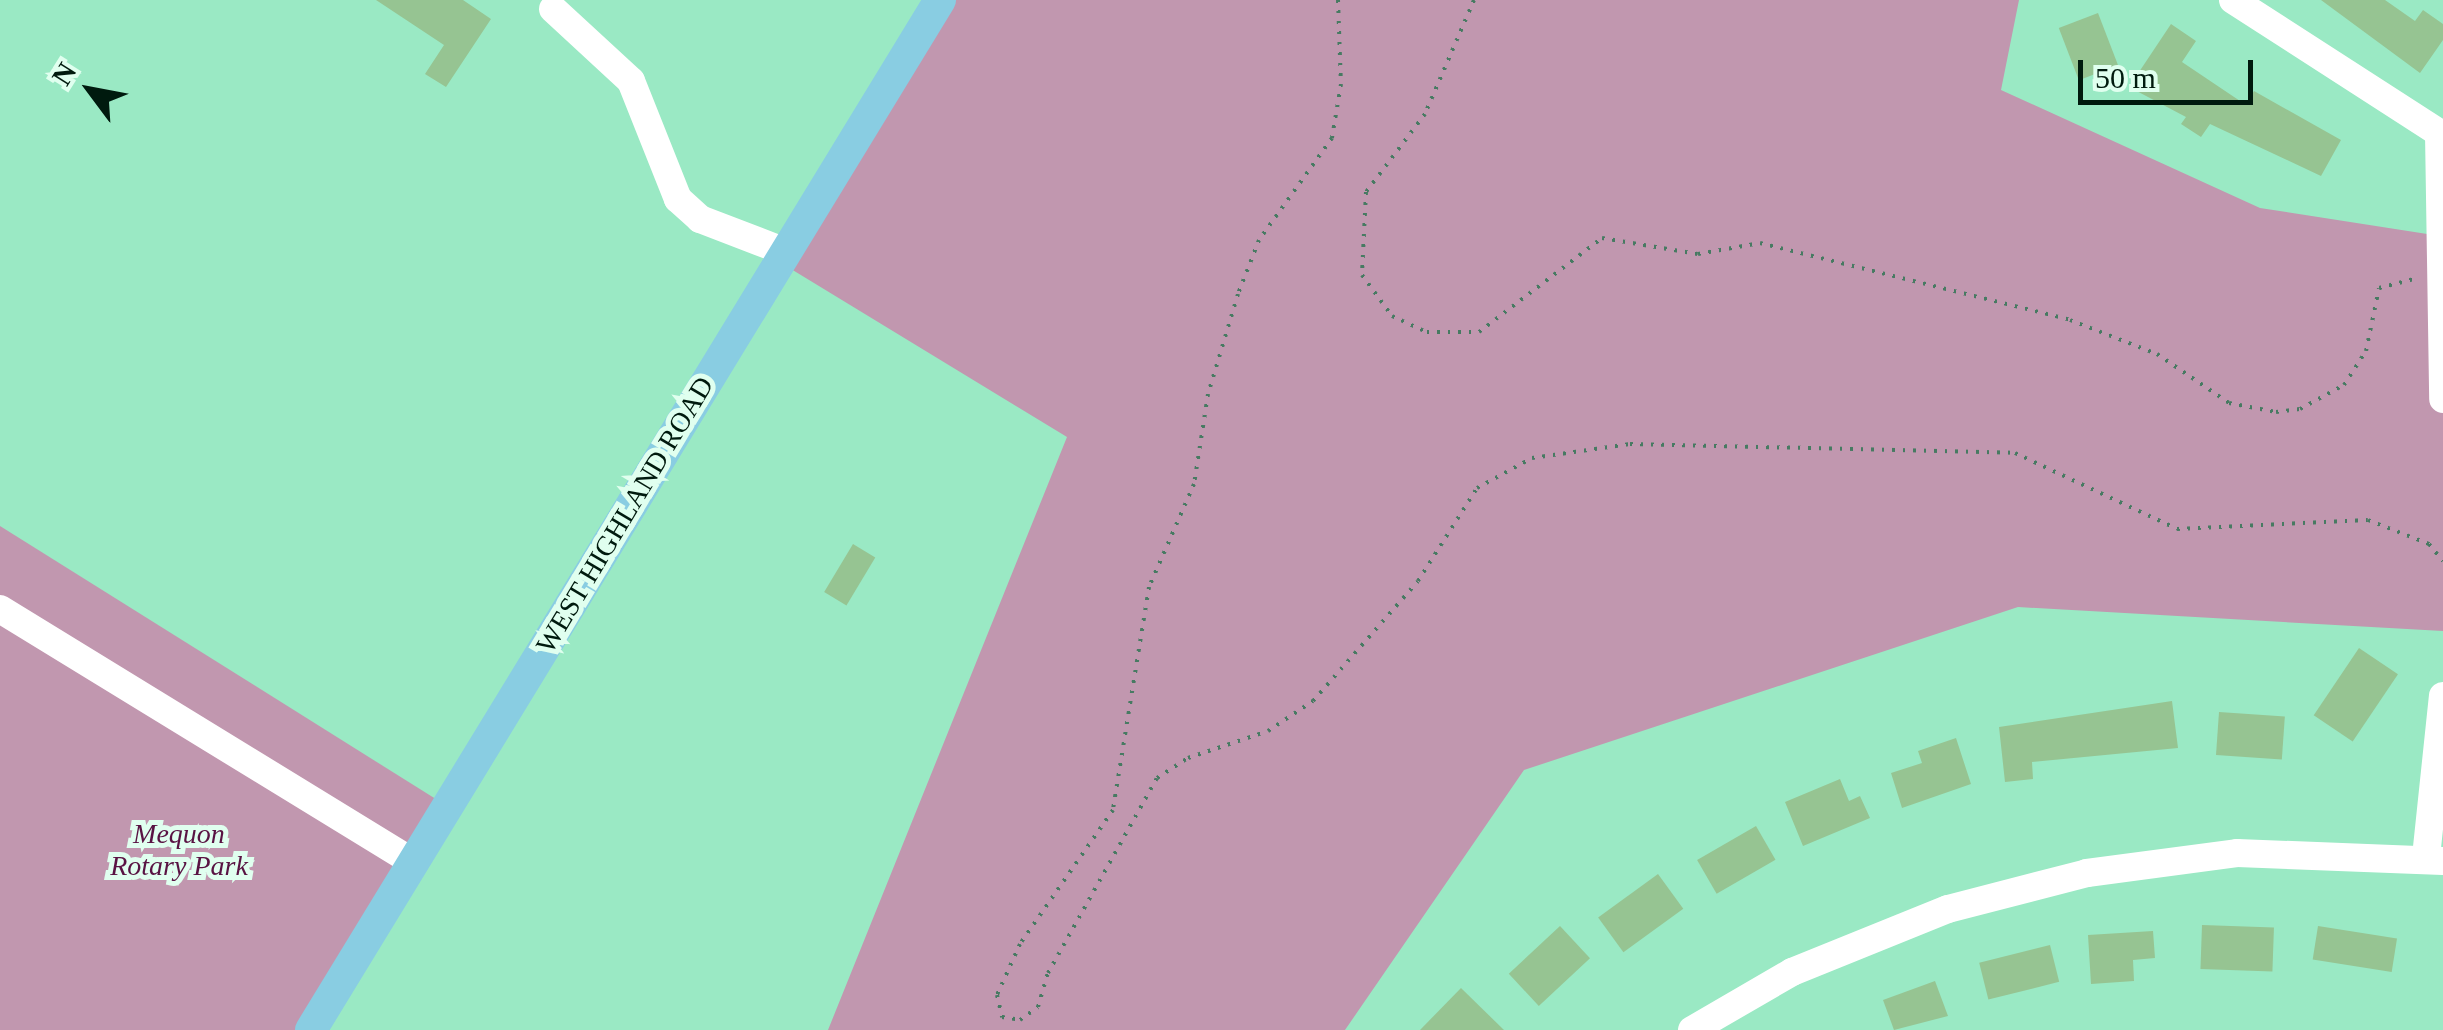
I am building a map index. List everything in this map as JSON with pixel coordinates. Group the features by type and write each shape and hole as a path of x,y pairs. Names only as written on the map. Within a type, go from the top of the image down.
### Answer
{"main road":[{"name":"WEST HIGHLAND ROAD","path":"311,1030 940,0"}],"street":[{"path":"2233,0 2441,130 2443,399"},
{"path":"553,8 630,80 678,198 700,219 786,252"},
{"path":"0,609 413,862"},
{"path":"1692,1030 1792,972 1948,909 2087,874 2237,853 2434,859 2443,696"}],"path":[{"path":"1338,0 1341,84 1332,138 1260,240 1238,294 1208,394 1194,484 1149,587 1113,810 1004,973 997,995 1009,1020 1038,1007 1146,790 1188,758 1268,731 1312,701 1418,581 1477,488 1532,458 1630,444 2015,453 2177,529 2368,520 2430,544 2443,561"},
{"path":"1474,0 1425,114 1376,169 1361,222 1369,291 1392,316 1427,332 1479,332 1602,238 1698,254 1760,243 2070,320 2157,354 2229,402 2276,412 2326,398 2356,373 2378,288 2441,280"}],"green space":[{"path":"940,0 2019,0 2001,90 2260,208 2440,236 2443,127 2443,631 2018,607 1524,770 1345,1030 828,1030 1067,437 791,269"},
{"name":"Mequon Rotary Park","path":"0,526 447,806 310,1030 0,1030"}],"building":[{"path":"376,0 463,0 491,19 446,87 425,74 444,45"},
{"path":"2321,0 2385,0 2415,21 2423,10 2443,24 2443,40 2420,73"},
{"path":"2098,13 2118,65 2079,80 2059,28"},
{"path":"2171,24 2196,41 2182,62 2246,105 2254,91 2341,140 2321,176 2210,124 2201,137 2181,124 2186,117 2129,87"},
{"path":"853,544 875,557 846,605 824,592"},
{"path":"2359,648 2398,674 2353,741 2314,715"},
{"path":"2172,701 2178,748 2032,762 2033,779 2005,782 1999,727"},
{"path":"2219,712 2285,717 2282,759 2216,755"},
{"path":"1956,738 1971,784 1902,808 1891,773 1922,763 1918,751"},
{"path":"1840,779 1849,801 1860,796 1870,818 1803,846 1785,802"},
{"path":"1756,826 1776,860 1717,894 1697,860"},
{"path":"1658,874 1683,909 1623,952 1598,917"},
{"path":"2202,925 2274,928 2272,971 2200,969"},
{"path":"1560,926 1590,958 1539,1006 1509,974"},
{"path":"2318,926 2397,939 2392,972 2313,960"},
{"path":"2153,931 2155,958 2133,960 2134,981 2091,984 2088,935"},
{"path":"2050,945 2059,982 1988,1000 1979,963"},
{"path":"1935,981 1948,1016 1894,1030 1883,1000"},
{"path":"1461,988 1504,1030 1420,1030"}]}
